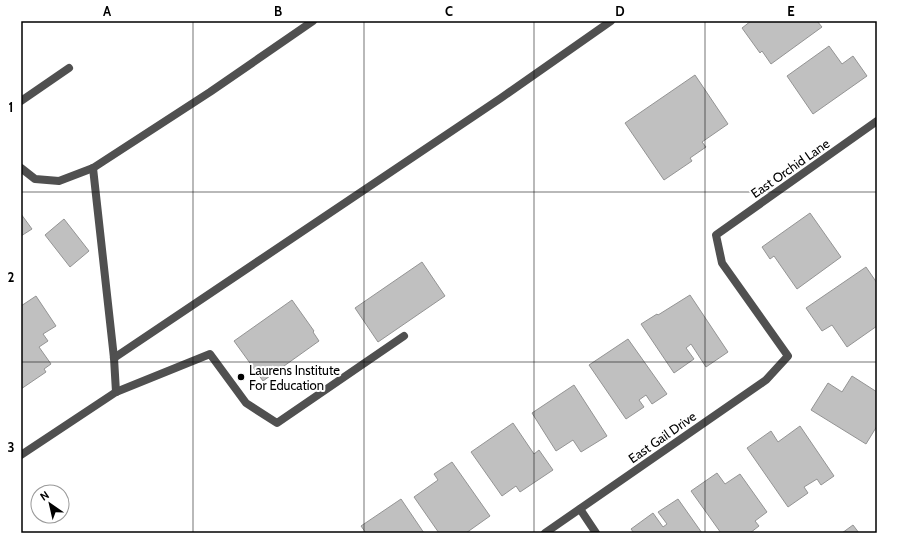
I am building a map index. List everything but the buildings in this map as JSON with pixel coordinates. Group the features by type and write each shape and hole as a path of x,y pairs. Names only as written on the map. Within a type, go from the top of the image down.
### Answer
{"street":[{"path":"21,168 35,180 59,181 93,168 210,92 313,21"},
{"path":"114,358 488,106 611,21"},
{"path":"21,100 69,68"},
{"name":"East Orchid Lane","path":"788,356 722,263 716,235 877,122"},
{"path":"93,168 114,358 116,392"},
{"path":"21,455 116,392 210,354 246,403 277,423 404,336"},
{"name":"East Gail Drive","path":"545,533 766,380 788,356"},
{"path":"580,509 596,533"}],"place":[{"name":"Laurens Institute For Education","path":"241,377"}]}
